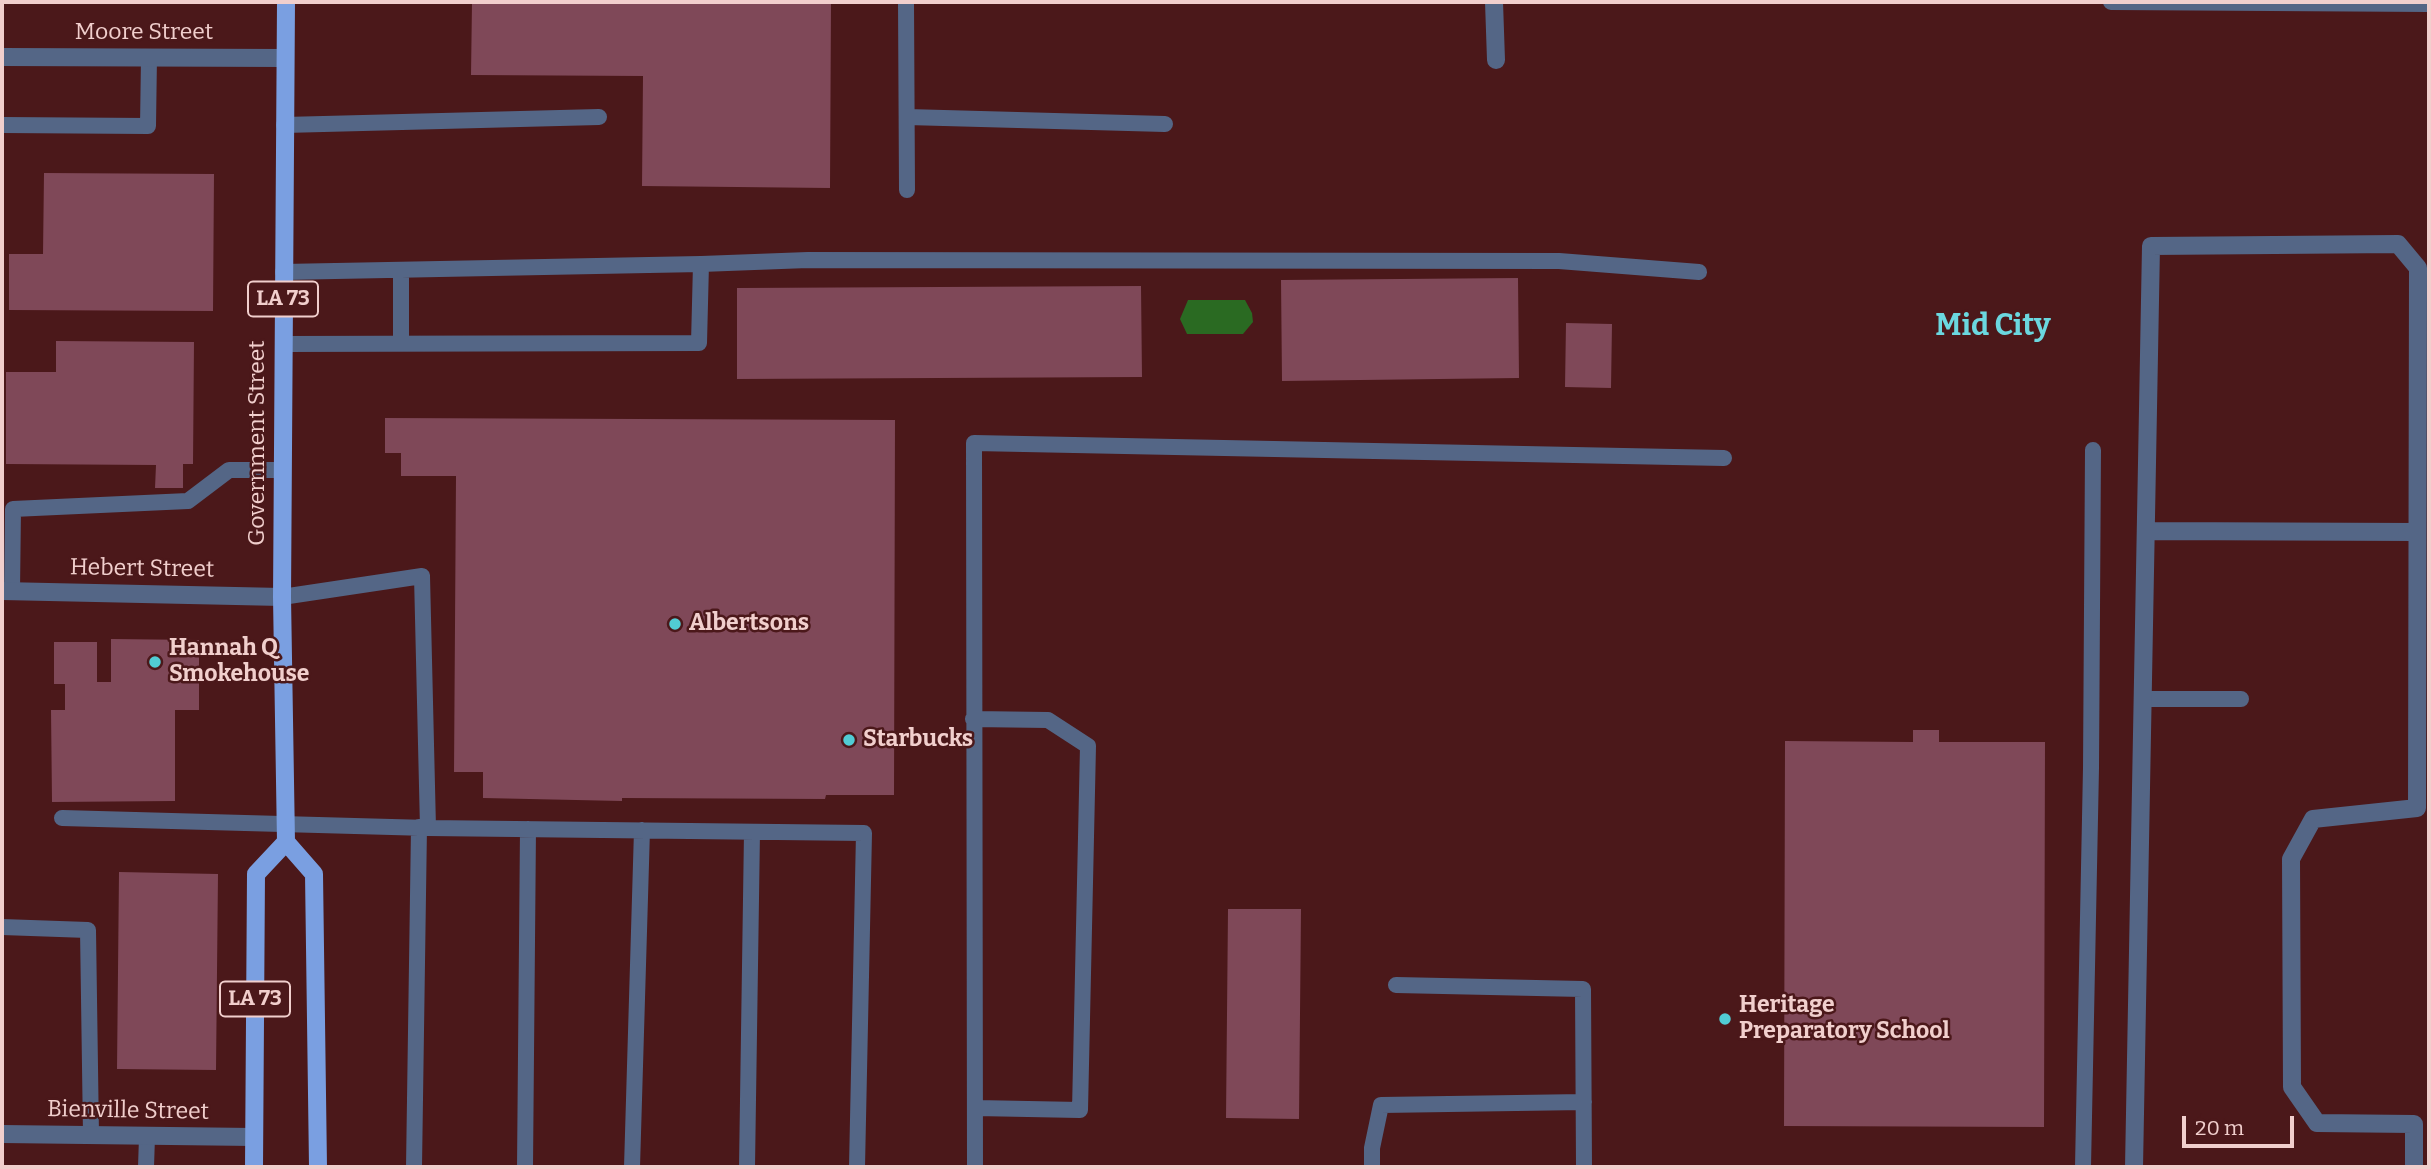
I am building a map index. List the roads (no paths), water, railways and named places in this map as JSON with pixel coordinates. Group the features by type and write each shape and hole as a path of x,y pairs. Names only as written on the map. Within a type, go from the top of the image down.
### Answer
{"main road":[{"name":"Government Street","path":"286,2 282,470 286,842"},
{"name":"LA 73","path":"254,1167 256,874 286,842 314,874 318,1167"}],"street":[{"path":"1494,2 1496,60"},
{"name":"Moore Street","path":"2,57 285,58"},
{"path":"2134,1167 2151,246 2398,243 2418,268 2421,527 2417,808 2314,819 2291,859 2292,1087 2317,1123 2414,1124 2414,1167"},
{"path":"2146,531 2421,527"},
{"name":"Hebert Street","path":"7,591 282,597"},
{"name":"Bienville Street","path":"2,1134 254,1137"}],"lane":[{"path":"906,2 907,190"},
{"path":"2110,2 2429,4"},
{"path":"2,125 148,127 149,57"},
{"path":"284,125 600,117"},
{"path":"906,117 1165,124"},
{"path":"283,272 808,260 1559,261 1699,272"},
{"path":"283,344 699,343 701,264"},
{"path":"401,271 401,343"},
{"path":"975,1167 972,719 974,443 1724,458"},
{"path":"2082,1167 2091,768 2093,450"},
{"path":"7,591 13,509 188,501 229,470 282,470"},
{"path":"282,597 422,576 424,828 414,1167"},
{"path":"2143,699 2241,699"},
{"path":"972,719 1048,720 1087,746 1080,1110 976,1108"},
{"path":"62,818 424,828 864,833 857,1167"},
{"path":"525,1167 528,829"},
{"path":"632,1167 642,830"},
{"path":"747,1167 752,832"},
{"path":"2,927 88,930 92,1135"},
{"path":"1396,985 1583,989 1584,1167"},
{"path":"1372,1167 1372,1148 1381,1105 1584,1102"},
{"path":"146,1167 147,1137"}],"place":[{"name":"Albertsons","path":"675,624"},
{"name":"Hannah Q Smokehouse","path":"155,662"},
{"name":"Starbucks","path":"849,740"},
{"name":"Heritage Preparatory School","path":"1725,1019"}],"district":[{"name":"Mid City","path":"1993,327"}]}
